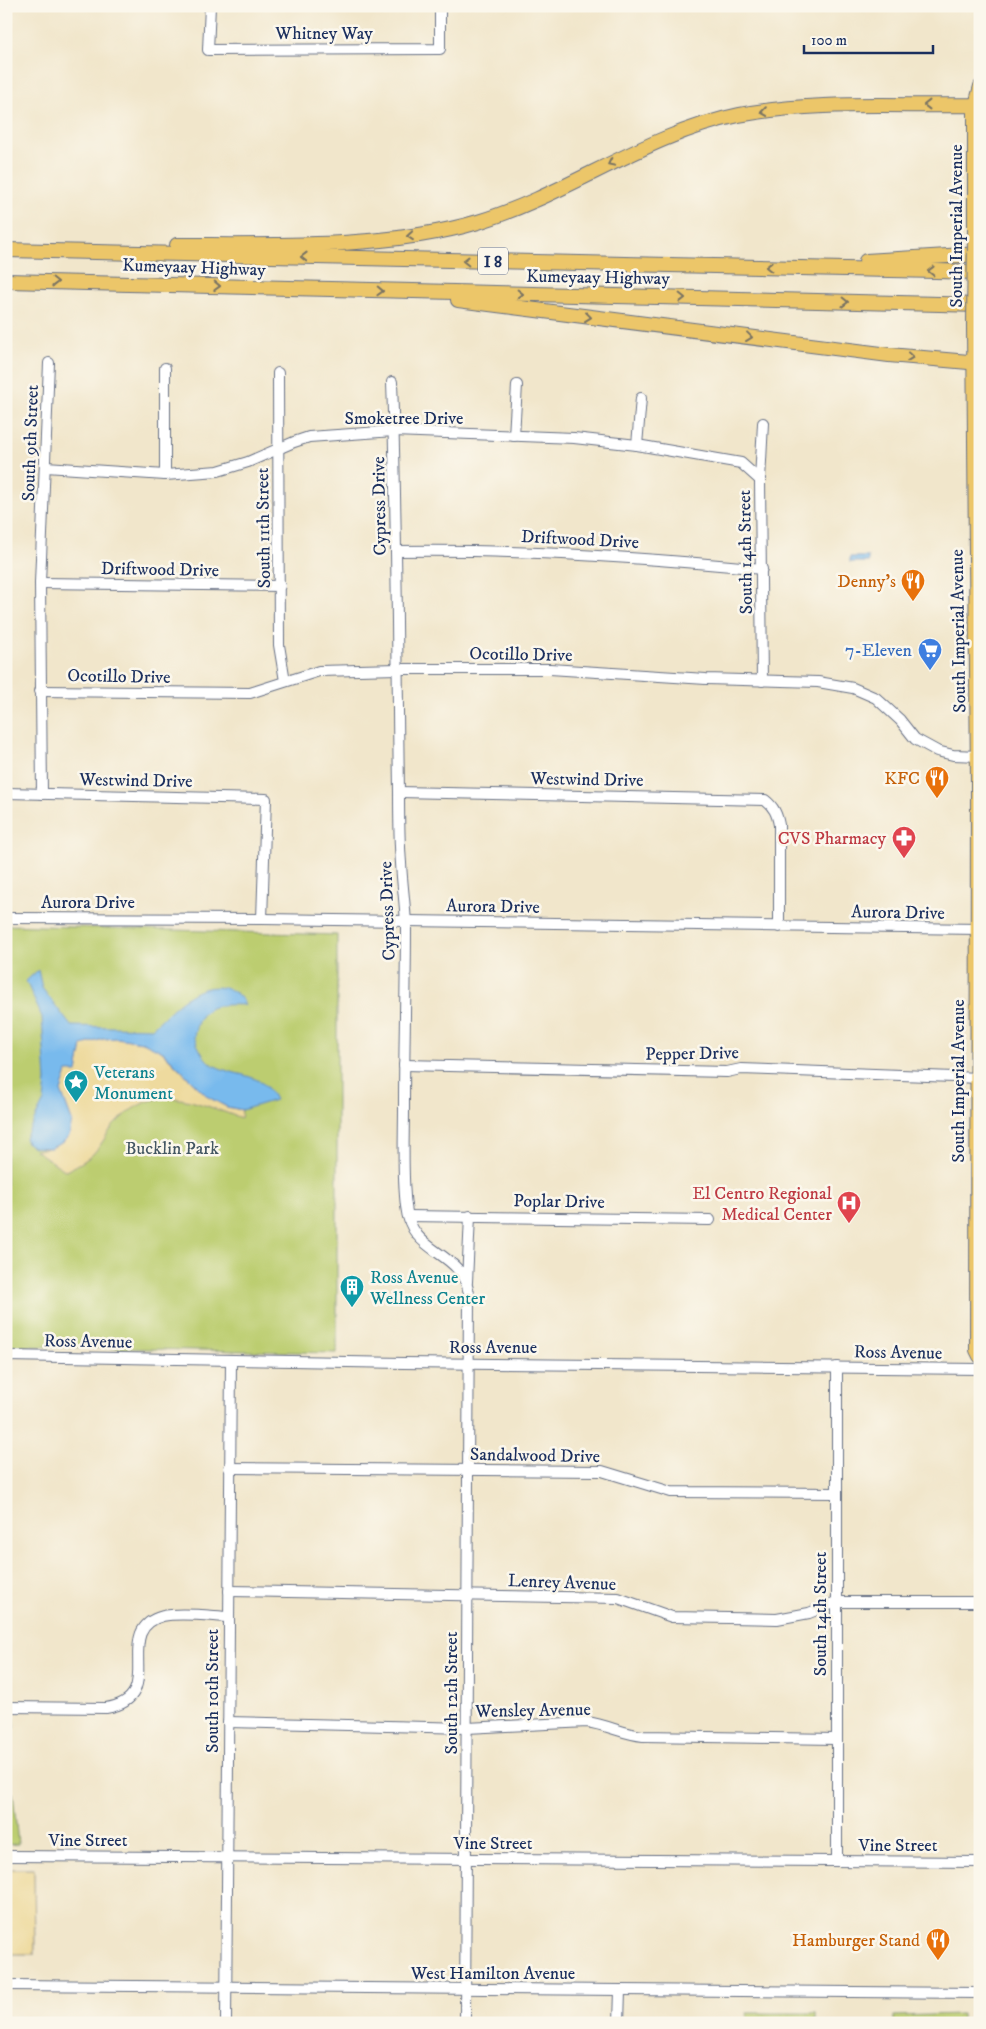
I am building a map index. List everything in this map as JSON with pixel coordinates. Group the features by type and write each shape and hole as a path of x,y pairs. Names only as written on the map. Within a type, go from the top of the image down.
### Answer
{"highway":[{"name":"South Imperial Avenue","path":"978,105 974,326 977,363 979,756 977,1350 980,1356"},
{"path":"120,253 153,244 270,244 355,241 420,236 480,222 515,208 656,142 695,126 731,117 786,109 822,107 978,105"},
{"name":"Kumeyaay Highway","path":"6,250 980,272"},
{"path":"825,269 852,262 980,254"},
{"name":"Kumeyaay Highway","path":"6,281 980,305"},
{"path":"418,292 475,303 977,363"}],"main road":[{"name":"South Imperial Avenue","path":"978,105 980,86"}],"street":[{"name":"Whitney Way","path":"210,6 208,50 440,49 440,6"},
{"name":"South 9th Street","path":"42,794 40,583 49,363"},
{"path":"165,368 165,475"},
{"name":"South 11th Street","path":"278,374 279,645 285,681"},
{"name":"Cypress Drive","path":"392,382 399,792 406,921 404,1142 408,1216 418,1237 426,1246 460,1269 467,1282"},
{"path":"514,436 517,384"},
{"path":"637,445 642,398"},
{"name":"South 14th Street","path":"762,681 760,480 763,423"},
{"name":"Smoketree Drive","path":"46,467 165,475 230,468 309,437 394,431 574,438 637,445 741,463 760,480"},
{"name":"Driftwood Drive","path":"396,551 578,553 762,569"},
{"name":"Driftwood Drive","path":"40,583 280,586"},
{"name":"Ocotillo Drive","path":"40,691 250,693 319,671 398,670 550,669 762,681 834,683 853,688 876,698 900,720 915,739 925,745 953,755 979,756"},
{"name":"Westwind Drive","path":"399,792 754,798 765,800 772,806 777,815 779,927"},
{"name":"Westwind Drive","path":"6,793 266,799 262,919"},
{"name":"Aurora Drive","path":"6,918 262,919 979,929"},
{"name":"Pepper Drive","path":"404,1065 727,1072 741,1069 979,1078"},
{"name":"Poplar Drive","path":"408,1216 710,1220"},
{"path":"469,1364 469,1293 467,1282 470,1216"},
{"name":"Ross Avenue","path":"6,1356 469,1364 980,1369"},
{"name":"South 10th Street","path":"226,2023 231,1360"},
{"name":"South 12th Street","path":"465,2023 469,1364"},
{"name":"South 14th Street","path":"837,1367 837,1861"},
{"name":"Sandalwood Drive","path":"229,1468 602,1470 671,1492 836,1493"},
{"name":"Lenrey Avenue","path":"229,1592 618,1598 672,1617 777,1619 809,1613 836,1602 980,1602"},
{"path":"6,1708 106,1708 121,1706 133,1694 138,1682 140,1633 149,1622 165,1615 228,1617"},
{"name":"Wensley Avenue","path":"228,1722 467,1728 587,1722 602,1724 628,1735 836,1739"},
{"name":"Vine Street","path":"6,1856 980,1862"},
{"name":"West Hamilton Avenue","path":"6,1985 980,1993"},
{"path":"619,2023 620,1990"}],"green space":[{"name":"Bucklin Park","path":"6,925 337,935 337,1353 6,1346"},
{"path":"6,1718 14,1718 15,1728 6,1732"},
{"path":"6,1787 7,1793 13,1793 18,1844 6,1845"},
{"path":"747,2013 816,2013 816,2023 747,2023"},
{"path":"962,2014 962,2023 894,2023 894,2016"}],"sand":[{"path":"117,1038 143,1042 158,1048 208,1097 227,1107 242,1110 241,1118 190,1101 174,1098 144,1103 129,1112 113,1126 99,1148 90,1157 66,1171 35,1150 55,1146 60,1143 69,1129 72,1121 61,1091 67,1071 77,1071 82,1045 103,1039"},
{"path":"6,1869 34,1869 35,1954 6,1954"}],"water":[{"path":"850,557 868,557 868,562 850,562"},
{"path":"38,970 42,988 71,1026 152,1028 193,993 214,987 231,990 239,996 245,1005 226,1005 210,1008 200,1018 194,1037 202,1054 211,1064 257,1080 264,1084 275,1100 242,1110 227,1107 208,1097 163,1052 143,1042 117,1038 103,1039 82,1045 77,1072 67,1072 61,1091 72,1121 69,1136 63,1142 51,1148 33,1147 27,1143 25,1138 44,1101 46,1081 42,1017 26,981"}],"place":[{"name":"Denny's","path":"913,602"},
{"name":"7-Eleven","path":"930,671"},
{"name":"KFC","path":"937,799"},
{"name":"CVS Pharmacy","path":"904,859"},
{"name":"Veterans Monument","path":"76,1103"},
{"name":"El Centro Regional Medical Center","path":"849,1224"},
{"name":"Ross Avenue Wellness Center","path":"352,1308"},
{"name":"Hamburger Stand","path":"938,1961"}]}
